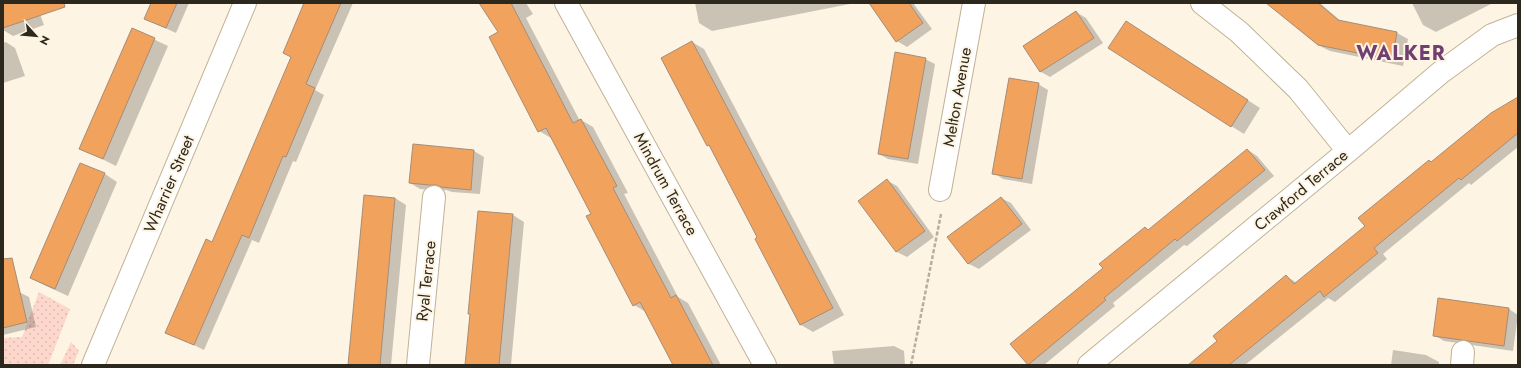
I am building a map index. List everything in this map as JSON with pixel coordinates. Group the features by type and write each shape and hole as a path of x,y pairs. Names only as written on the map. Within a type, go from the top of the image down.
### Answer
{"street":[{"name":"Wharrier Street","path":"93,365 245,3"},
{"name":"Mindrum Terrace","path":"566,3 765,365"},
{"name":"Melton Avenue","path":"940,190 974,3"},
{"path":"1202,3 1239,32 1298,89 1348,151"},
{"name":"Crawford Terrace","path":"1089,365 1440,73 1492,36 1518,25"},
{"name":"Ryal Terrace","path":"418,365 434,197"}],"path":[{"path":"911,365 943,204 940,190"}],"shaded area":[{"path":"39,292 70,309 48,365 3,365 3,338 22,337"},
{"path":"71,342 79,351 73,365 60,365"}],"building":[{"path":"3,3 64,3 65,7 3,28"},
{"path":"151,3 177,3 166,28 144,19"},
{"path":"304,3 341,3 306,84 315,88 286,157 283,156 249,238 242,235 194,345 165,333 206,239 212,242 291,57 283,53"},
{"path":"479,3 511,3 573,123 581,119 617,186 613,188 671,298 676,295 713,365 673,365 640,302 633,306 586,216 591,214 546,128 538,132 489,37 498,32"},
{"path":"869,3 909,3 923,23 896,42"},
{"path":"1266,3 1318,3 1338,20 1397,32 1392,60 1318,45"},
{"path":"1076,11 1094,38 1040,72 1023,46"},
{"path":"1126,21 1248,100 1231,127 1108,48"},
{"path":"132,28 155,38 103,159 79,149"},
{"path":"692,41 833,308 800,325 755,239 757,237 661,58"},
{"path":"895,52 926,58 908,159 878,154"},
{"path":"1009,78 1039,83 1022,179 992,174"},
{"path":"1518,97 1518,133 1461,180 1459,178 1374,248 1378,253 1324,297 1320,291 1229,365 1188,365 1217,341 1213,336 1286,275 1294,284 1365,226 1358,218 1429,160 1431,162 1491,113"},
{"path":"413,144 474,150 471,190 409,183"},
{"path":"1247,149 1265,170 1177,241 1175,239 1104,298 1106,300 1028,365 1010,344 1103,268 1099,264 1145,227 1148,230"},
{"path":"80,163 105,173 55,289 30,278"},
{"path":"887,179 925,231 896,252 858,201"},
{"path":"364,195 395,198 380,365 348,365"},
{"path":"1001,197 1022,224 968,264 947,237"},
{"path":"478,211 513,214 499,365 465,365 470,314 468,314"},
{"path":"12,258 27,322 3,328 3,259"},
{"path":"1438,298 1509,308 1504,346 1433,336"}],"district":[{"name":"WALKER","path":"1401,53"}]}
